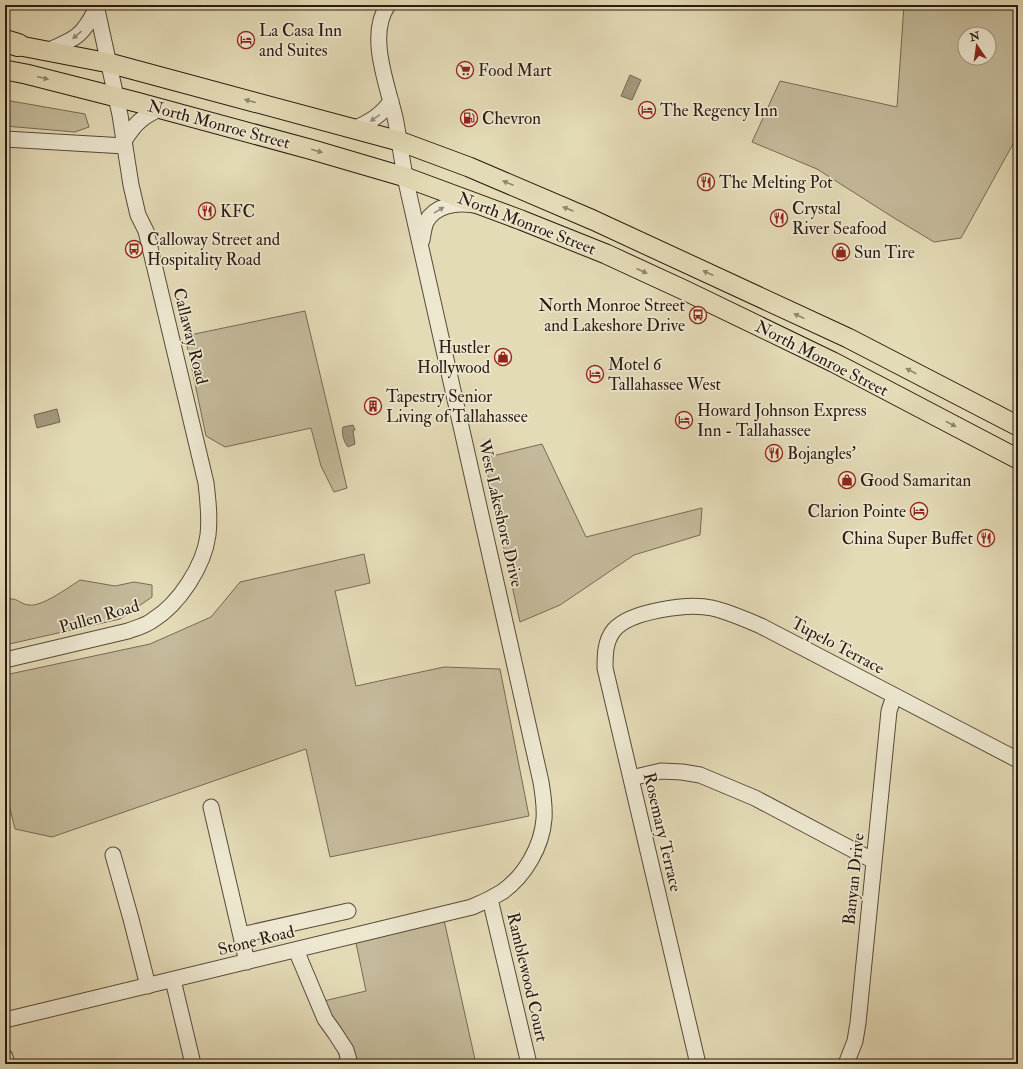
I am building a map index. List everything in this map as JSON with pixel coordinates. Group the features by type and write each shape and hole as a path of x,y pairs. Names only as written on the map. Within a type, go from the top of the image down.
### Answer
{"main road":[{"name":"North Monroe Street","path":"9,43 109,63 399,141 469,167 622,233 848,338 1010,422"},
{"name":"North Monroe Street","path":"5,70 162,108 266,136 405,177 521,220 606,254 814,353 1017,456"},
{"path":"606,254 622,233"},
{"path":"814,353 826,328"},
{"path":"832,362 848,338"},
{"path":"985,441 1010,422"}],"street":[{"name":"West Lakeshore Drive","path":"388,5 381,18 378,34 382,63 399,141 405,177 541,782 544,804 544,820 540,837 535,852 526,866 510,885"},
{"path":"47,50 78,36 90,22 96,7"},
{"name":"Callaway Road","path":"96,7 117,97 131,185 138,215 146,232 206,483 209,503 208,536 199,567 189,583"},
{"path":"354,129 376,118 391,102"},
{"path":"5,139 124,143 133,127 143,118 162,108"},
{"path":"421,243 427,220 438,210 456,204 483,206"},
{"name":"Pullen Road","path":"5,660 128,631 142,626 162,614 189,583"},
{"name":"Tupelo Terrace","path":"630,618 646,613 675,608 699,607 711,608 735,615 761,626 1018,760"},
{"name":"Rosemary Terrace","path":"630,618 613,631 605,651 605,668 698,1064"},
{"name":"Banyan Drive","path":"846,1064 852,1053 857,1029 889,711 894,696"},
{"path":"631,778 661,771 700,775 755,798 874,860"},
{"path":"211,807 247,962"},
{"path":"112,855 131,919 148,986"},
{"name":"Stone Road","path":"5,1020 472,907 490,899 510,885"},
{"name":"Ramblewood Court","path":"490,899 529,1064"},
{"path":"241,935 348,911"},
{"path":"296,950 324,1019 346,1050 350,1064"},
{"path":"173,980 193,1064"},
{"path":"5,1057 6,1064"}],"shaded area":[{"path":"904,5 1018,5 1018,135 961,238 934,242 817,169 752,142 780,81 897,107"},
{"path":"630,75 641,80 632,100 621,96"},
{"path":"5,100 85,114 89,127 75,132 5,126"},
{"path":"305,311 347,488 334,492 321,466 311,428 225,447 206,436 185,336"},
{"path":"57,409 60,422 37,428 34,415"},
{"path":"353,425 355,430 353,431 355,444 348,447 343,437 343,427"},
{"path":"542,444 586,537 702,508 700,535 634,555 560,605 520,622 484,458"},
{"path":"364,554 370,583 335,591 356,686 444,667 500,669 529,816 330,857 306,749 52,837 15,829 5,789 5,675 150,644 211,617 240,582"},
{"path":"80,580 115,586 134,582 152,585 152,597 120,619 5,645 5,600 13,599 25,604 34,605 48,600"},
{"path":"444,920 476,1064 342,1064 335,1042 311,1004 366,991 356,943"}],"place":[{"name":"La Casa Inn and Suites","path":"246,40"},
{"name":"Food Mart","path":"465,70"},
{"name":"The Regency Inn","path":"647,110"},
{"name":"Chevron","path":"469,118"},
{"name":"The Melting Pot","path":"706,182"},
{"name":"KFC","path":"207,211"},
{"name":"Crystal River Seafood","path":"779,218"},
{"name":"Calloway Street and Hospitality Road","path":"134,249"},
{"name":"Sun Tire","path":"841,252"},
{"name":"North Monroe Street and Lakeshore Drive","path":"698,315"},
{"name":"Hustler Hollywood","path":"503,357"},
{"name":"Motel 6 Tallahassee West","path":"595,374"},
{"name":"Tapestry Senior Living of Tallahassee","path":"373,406"},
{"name":"Howard Johnson Express Inn - Tallahassee","path":"684,420"},
{"name":"Bojangles'","path":"774,453"},
{"name":"Good Samaritan","path":"847,480"},
{"name":"Clarion Pointe","path":"919,511"},
{"name":"China Super Buffet","path":"986,538"}]}
